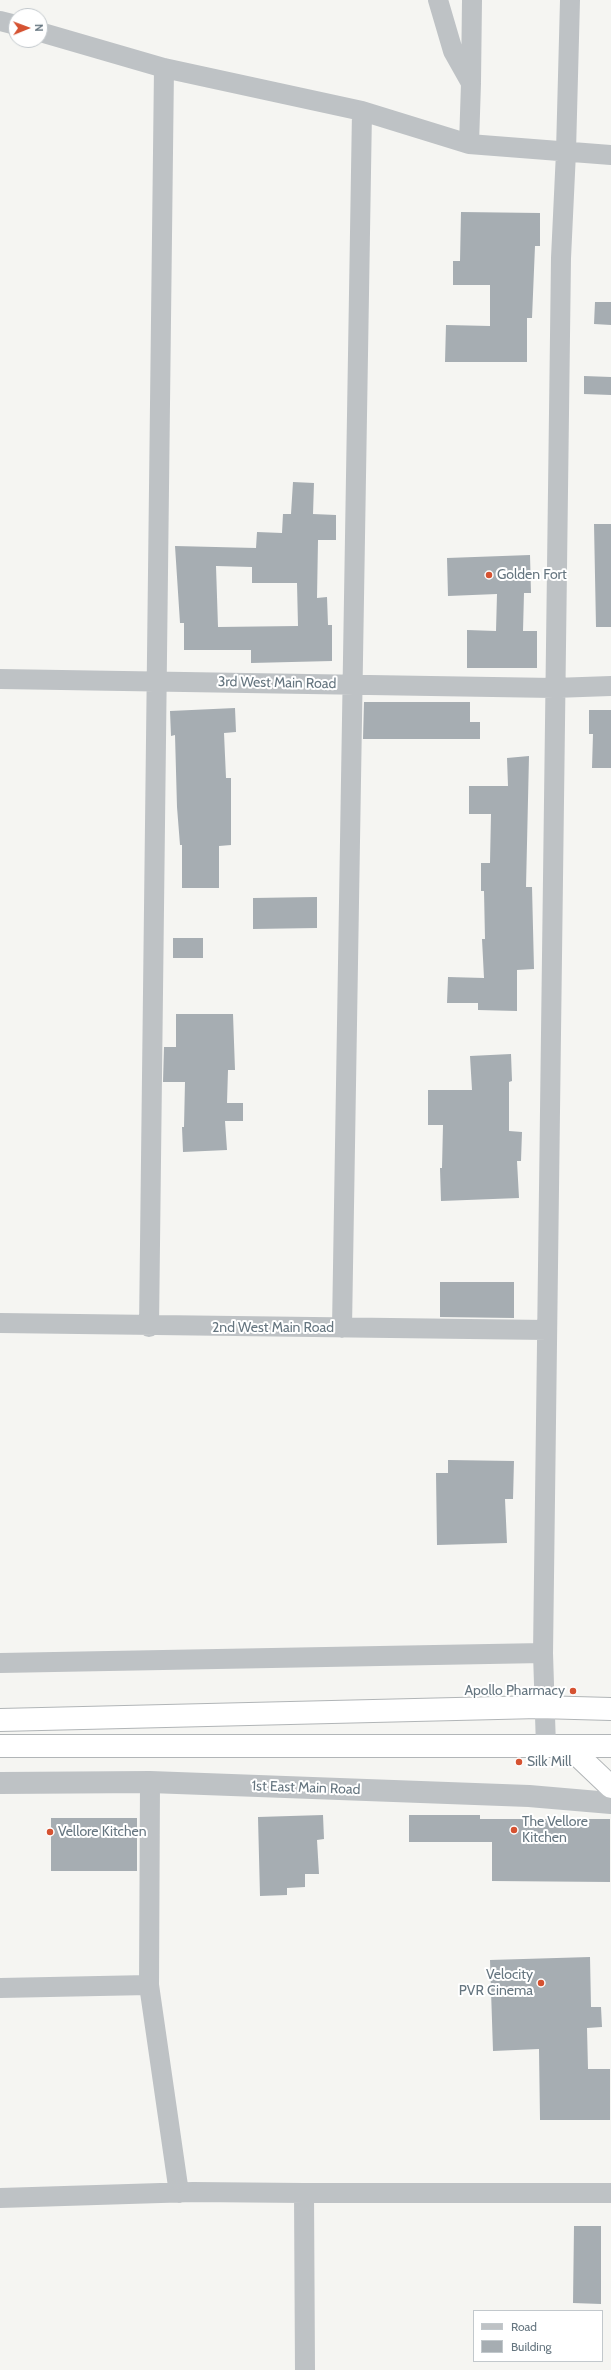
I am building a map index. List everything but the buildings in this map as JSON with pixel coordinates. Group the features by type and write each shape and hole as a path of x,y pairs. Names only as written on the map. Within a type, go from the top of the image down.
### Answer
{"highway":[{"path":"0,1720 544,1707 611,1708"},
{"path":"0,1746 611,1746"},
{"path":"569,1747 611,1787"}],"street":[{"path":"438,0 453,50 471,83"},
{"path":"469,144 472,0"},
{"path":"546,1747 543,1653 554,688 560,258 566,152 570,0"},
{"path":"48,34 164,68 362,111 469,144 611,155"},
{"path":"149,1327 164,68"},
{"path":"342,1328 362,111"},
{"name":"3rd West Main Road","path":"0,679 554,688 611,686"},
{"name":"2nd West Main Road","path":"0,1323 149,1327 547,1330"},
{"path":"0,1663 543,1653"},
{"path":"150,1782 149,1985 178,2193"},
{"name":"1st East Main Road","path":"0,1783 150,1782 529,1796 611,1804"},
{"path":"0,1988 149,1985"},
{"path":"0,2198 178,2193 611,2193"},
{"path":"304,2193 305,2370"}],"place":[{"name":"Golden Fort","path":"489,575"},
{"name":"Apollo Pharmacy","path":"573,1691"},
{"name":"Silk Mill","path":"519,1762"},
{"name":"The Vellore Kitchen","path":"514,1830"},
{"name":"Vellore Kitchen","path":"50,1832"},
{"name":"Velocity PVR Cinema","path":"541,1983"}]}
